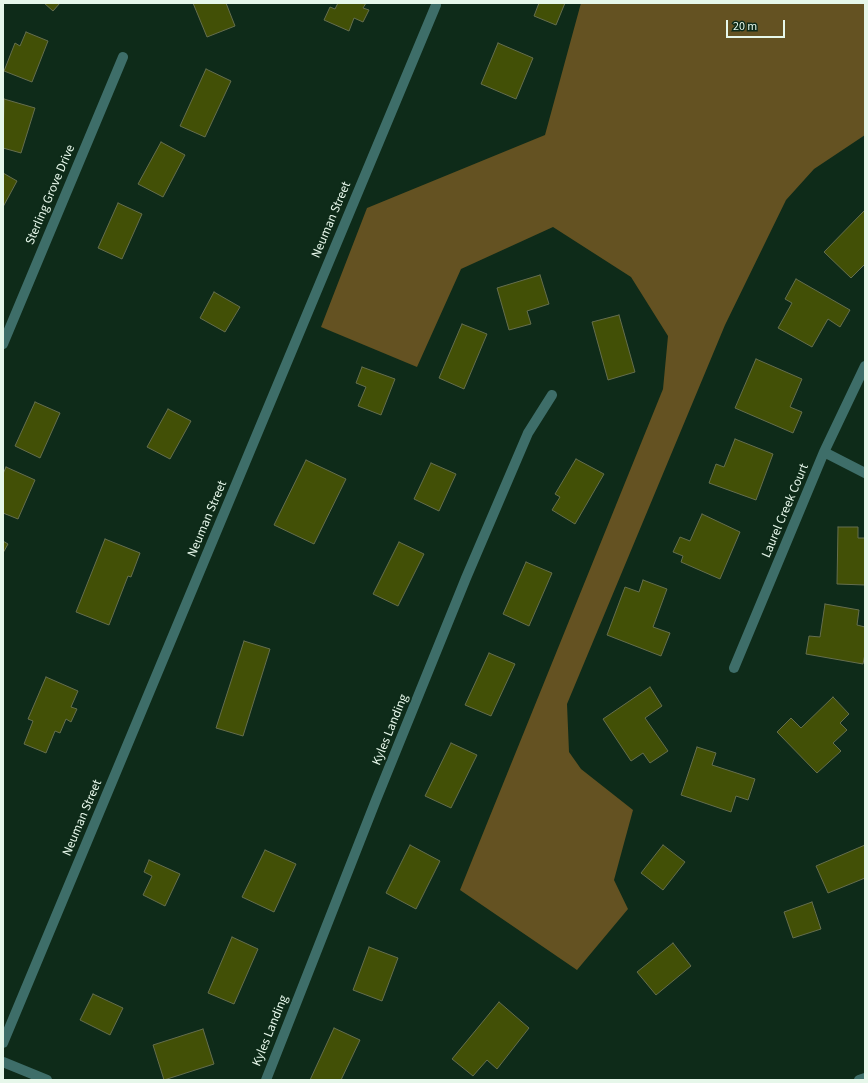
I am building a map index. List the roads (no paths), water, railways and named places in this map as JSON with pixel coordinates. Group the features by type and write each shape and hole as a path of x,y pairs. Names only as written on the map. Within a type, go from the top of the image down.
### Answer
{"street":[{"name":"Neuman Street","path":"3,1043 436,5"},
{"name":"Sterling Grove Drive","path":"3,344 123,57"},
{"name":"Laurel Creek Court","path":"734,668 824,452 865,366"},
{"name":"Kyles Landing","path":"266,1080 376,800 466,578 528,433 552,395"},
{"path":"824,452 865,473"},
{"path":"3,1062 47,1080"},
{"path":"859,1080 865,1078"}]}
